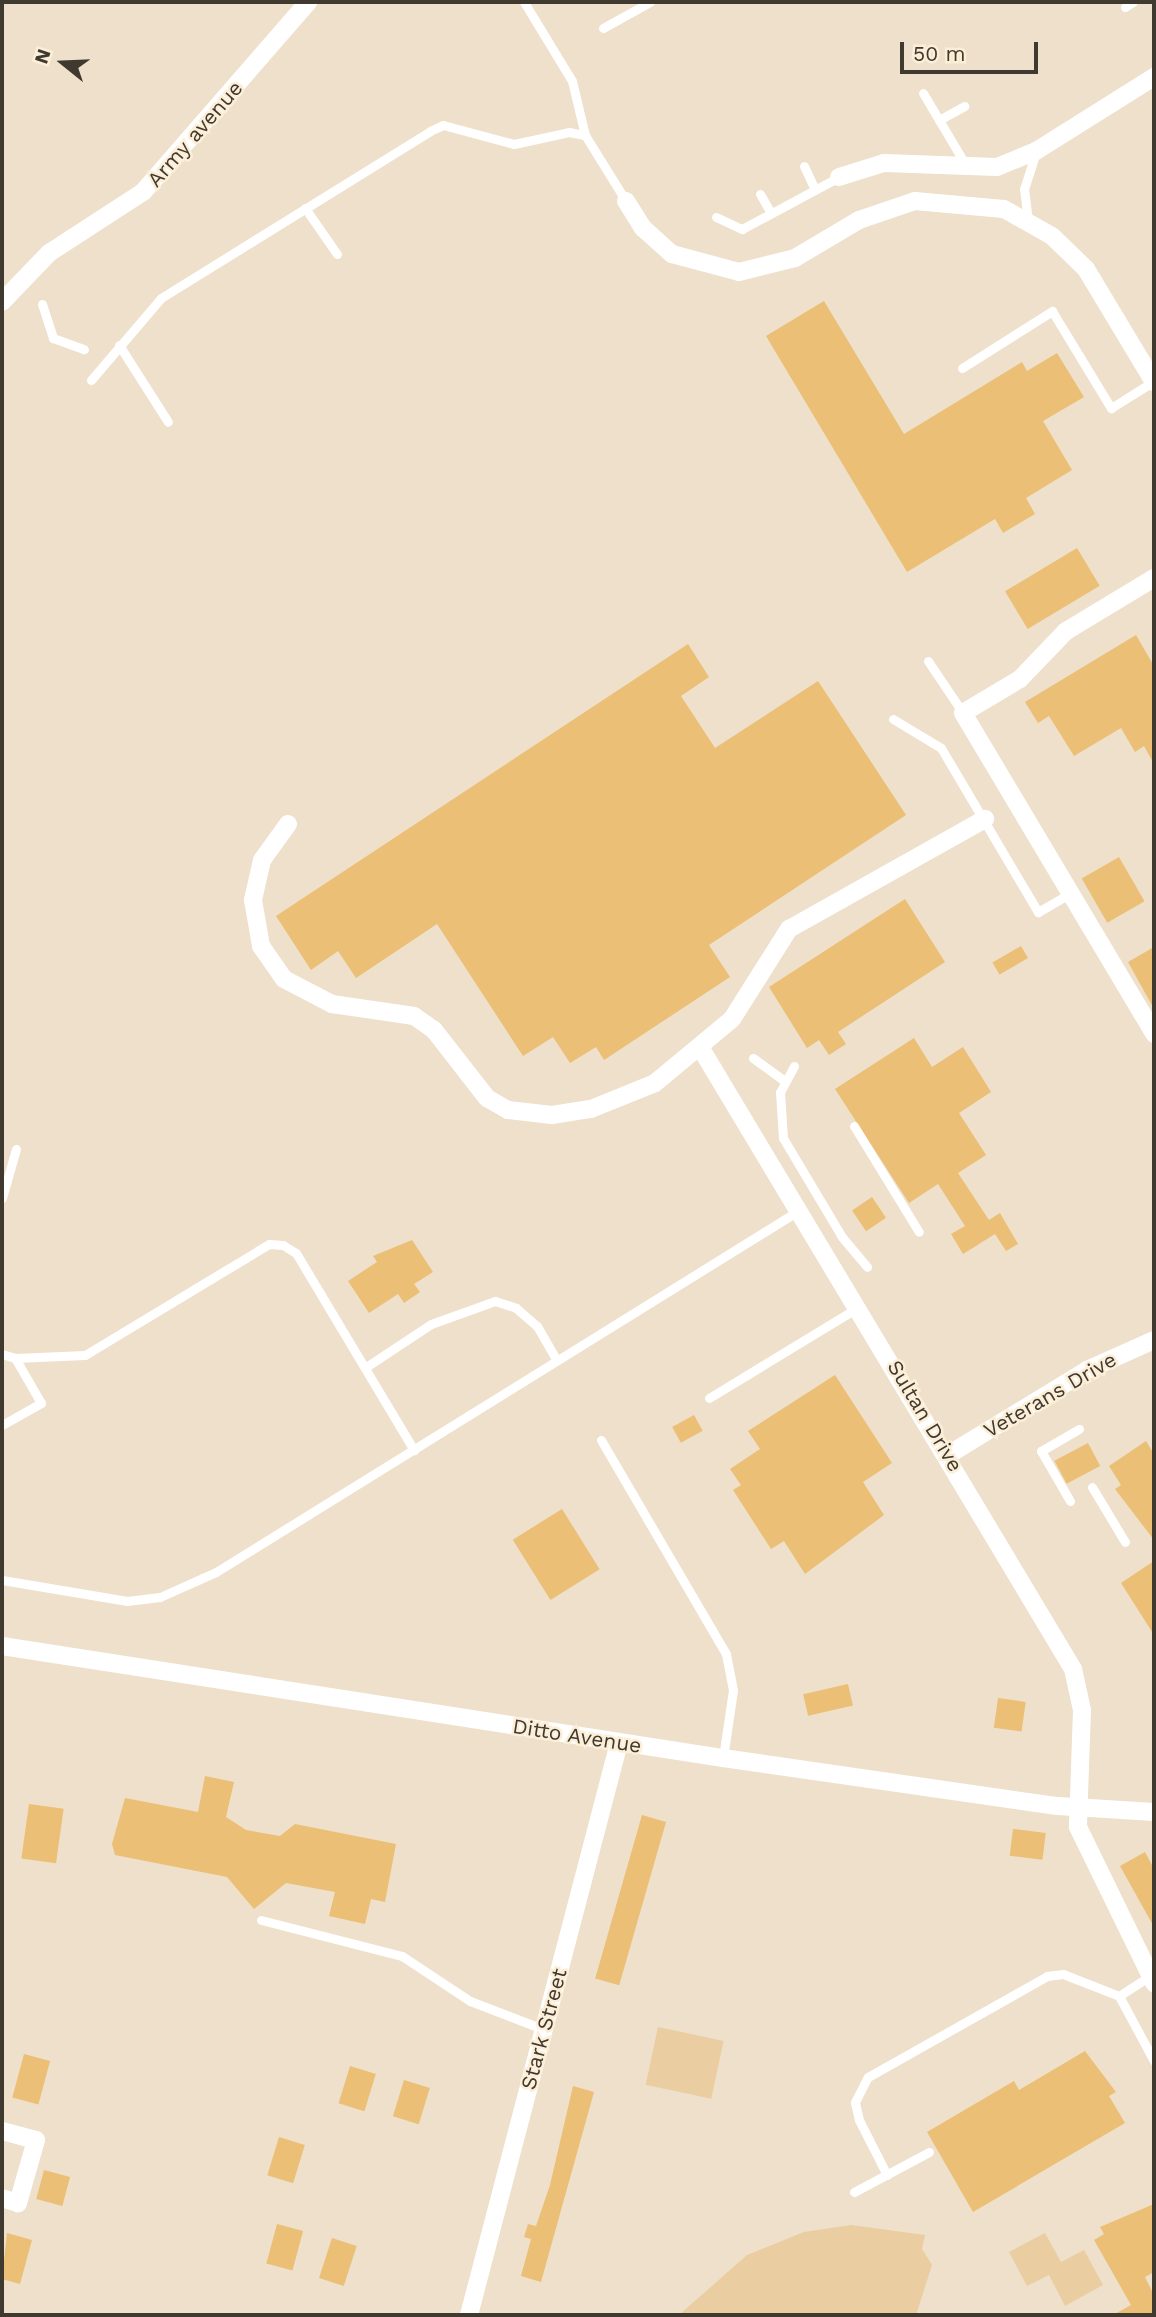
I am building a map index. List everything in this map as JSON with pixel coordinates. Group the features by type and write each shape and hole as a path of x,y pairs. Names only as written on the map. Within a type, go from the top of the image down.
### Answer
{"street":[{"name":"Army avenue","path":"2,302 41,259 143,192 308,2"},
{"path":"839,177 884,163 969,170 1036,151 1154,77"},
{"path":"626,201 643,228 672,254 738,272 794,258 859,220 915,201 983,204 1029,222 1086,269 1154,381"},
{"path":"1154,578 1066,631 1020,679 963,713 1072,892 1154,1034"},
{"path":"288,824 262,860 254,889 254,924 271,964 315,998 414,1016 434,1030 470,1083 509,1110 552,1115 591,1109 655,1083 700,1047 749,999 789,929 985,818"},
{"name":"Sultan Drive","path":"700,1047 948,1455 1073,1669 1082,1710 1077,1807 1085,1851 1152,1980"},
{"name":"Veterans Drive","path":"948,1455 1087,1370 1154,1340"},
{"name":"Ditto Avenue","path":"2,1646 723,1758 1077,1807 1154,1812"},
{"name":"Stark Street","path":"469,2315 619,1743"},
{"path":"2,2131 36,2140 18,2203 2,2198"}],"lane":[{"path":"524,2 572,81 585,135 626,201"},
{"path":"603,28 650,2"},
{"path":"923,93 969,170"},
{"path":"939,120 964,106"},
{"path":"91,380 161,298 443,125 514,144 585,135"},
{"path":"1029,222 1024,189 1036,151"},
{"path":"804,166 815,190"},
{"path":"716,217 742,229 839,177"},
{"path":"760,194 771,213"},
{"path":"305,208 337,254"},
{"path":"41,304 53,338 84,349"},
{"path":"962,368 1052,311 1111,408 1154,381"},
{"path":"119,345 168,422"},
{"path":"928,661 963,713"},
{"path":"893,719 941,748 985,818 1038,912 1072,892"},
{"path":"753,1058 783,1080"},
{"path":"794,1066 783,1080 783,1138 842,1237 867,1267"},
{"path":"855,1126 919,1232"},
{"path":"2,1198 16,1149"},
{"path":"2,1580 109,1600 160,1597 216,1572 798,1211"},
{"path":"2,1354 15,1358 85,1355 276,1243 296,1254 414,1450"},
{"path":"366,1367 431,1324 495,1301 516,1308 537,1325 556,1359"},
{"path":"709,1398 859,1307"},
{"path":"2,1425 41,1403 15,1358"},
{"path":"1070,1501 1041,1451 1079,1429"},
{"path":"601,1440 726,1654 733,1690 723,1758"},
{"path":"1093,1488 1125,1542"},
{"path":"261,1920 402,1955 470,2001 543,2029"},
{"path":"887,2175 859,2120 855,2102 868,2077 1047,1976 1063,1973 1119,1996 1154,2061"},
{"path":"1119,1996 1152,1980"},
{"path":"854,2192 929,2152"}],"shaded area":[{"path":"658,2027 724,2041 711,2099 646,2085"},
{"path":"851,2225 925,2235 922,2249 932,2265 916,2315 679,2315 747,2255 804,2232"},
{"path":"1045,2233 1061,2262 1084,2250 1103,2285 1065,2306 1049,2275 1027,2286 1009,2252"}],"building":[{"path":"824,301 904,434 1022,362 1027,371 1057,353 1084,397 1043,421 1072,470 1026,498 1035,514 1003,533 995,519 907,572 766,336"},
{"path":"1077,548 1100,586 1028,629 1005,591"},
{"path":"1136,635 1154,666 1154,764 1144,746 1135,752 1121,728 1074,756 1049,716 1038,723 1025,702"},
{"path":"688,644 709,677 681,696 715,748 818,681 906,815 709,945 730,977 604,1060 596,1047 570,1063 553,1037 523,1056 437,924 356,978 338,951 311,970 276,916"},
{"path":"1119,857 1144,901 1107,923 1082,878"},
{"path":"905,899 945,962 838,1032 846,1044 829,1055 819,1040 807,1048 769,987"},
{"path":"1021,946 1028,958 999,975 992,962"},
{"path":"1154,947 1154,1009 1128,962"},
{"path":"914,1038 932,1067 963,1047 991,1092 959,1113 986,1155 958,1173 989,1220 1000,1213 1018,1244 1006,1251 995,1234 963,1254 951,1234 965,1226 938,1184 909,1203 835,1089"},
{"path":"872,1197 886,1218 866,1231 852,1210"},
{"path":"412,1240 433,1272 414,1284 420,1292 404,1303 398,1294 369,1313 348,1281 377,1262 373,1256"},
{"path":"835,1375 892,1463 863,1482 884,1515 805,1574 784,1541 771,1549 733,1490 741,1485 730,1469 760,1449 748,1431"},
{"path":"694,1415 703,1431 681,1443 672,1427"},
{"path":"1146,1441 1154,1454 1154,1540 1115,1489 1121,1485 1109,1466"},
{"path":"1088,1443 1100,1466 1067,1484 1054,1461"},
{"path":"562,1509 600,1569 550,1600 513,1540"},
{"path":"1154,1561 1154,1635 1121,1583"},
{"path":"848,1684 853,1705 808,1716 803,1694"},
{"path":"998,1698 1026,1702 1022,1732 994,1728"},
{"path":"205,1776 234,1782 226,1817 246,1830 280,1836 295,1824 396,1844 385,1902 371,1899 365,1924 329,1916 335,1892 286,1883 254,1909 227,1877 115,1855 112,1844 125,1798 198,1812"},
{"path":"29,1804 64,1809 56,1863 21,1858"},
{"path":"642,1815 666,1822 619,1985 595,1978"},
{"path":"1013,1829 1046,1833 1042,1860 1010,1856"},
{"path":"1145,1852 1154,1869 1154,1927 1120,1866"},
{"path":"1085,2051 1116,2092 1109,2096 1125,2123 973,2212 927,2132 1014,2081 1019,2090"},
{"path":"24,2054 50,2061 38,2104 12,2097"},
{"path":"350,2066 376,2074 364,2111 339,2103"},
{"path":"404,2080 430,2088 419,2124 393,2116"},
{"path":"573,2086 594,2092 541,2282 521,2276 531,2239 524,2237 528,2224 536,2226 550,2185"},
{"path":"279,2137 305,2145 293,2183 267,2175"},
{"path":"44,2170 70,2177 62,2206 36,2199"},
{"path":"1154,2204 1154,2272 1145,2277 1154,2295 1154,2315 1113,2315 1131,2305 1094,2240 1104,2234 1100,2227"},
{"path":"277,2224 303,2231 292,2271 266,2264"},
{"path":"7,2233 32,2240 20,2284 2,2279"},
{"path":"332,2238 357,2246 344,2286 319,2278"}]}
